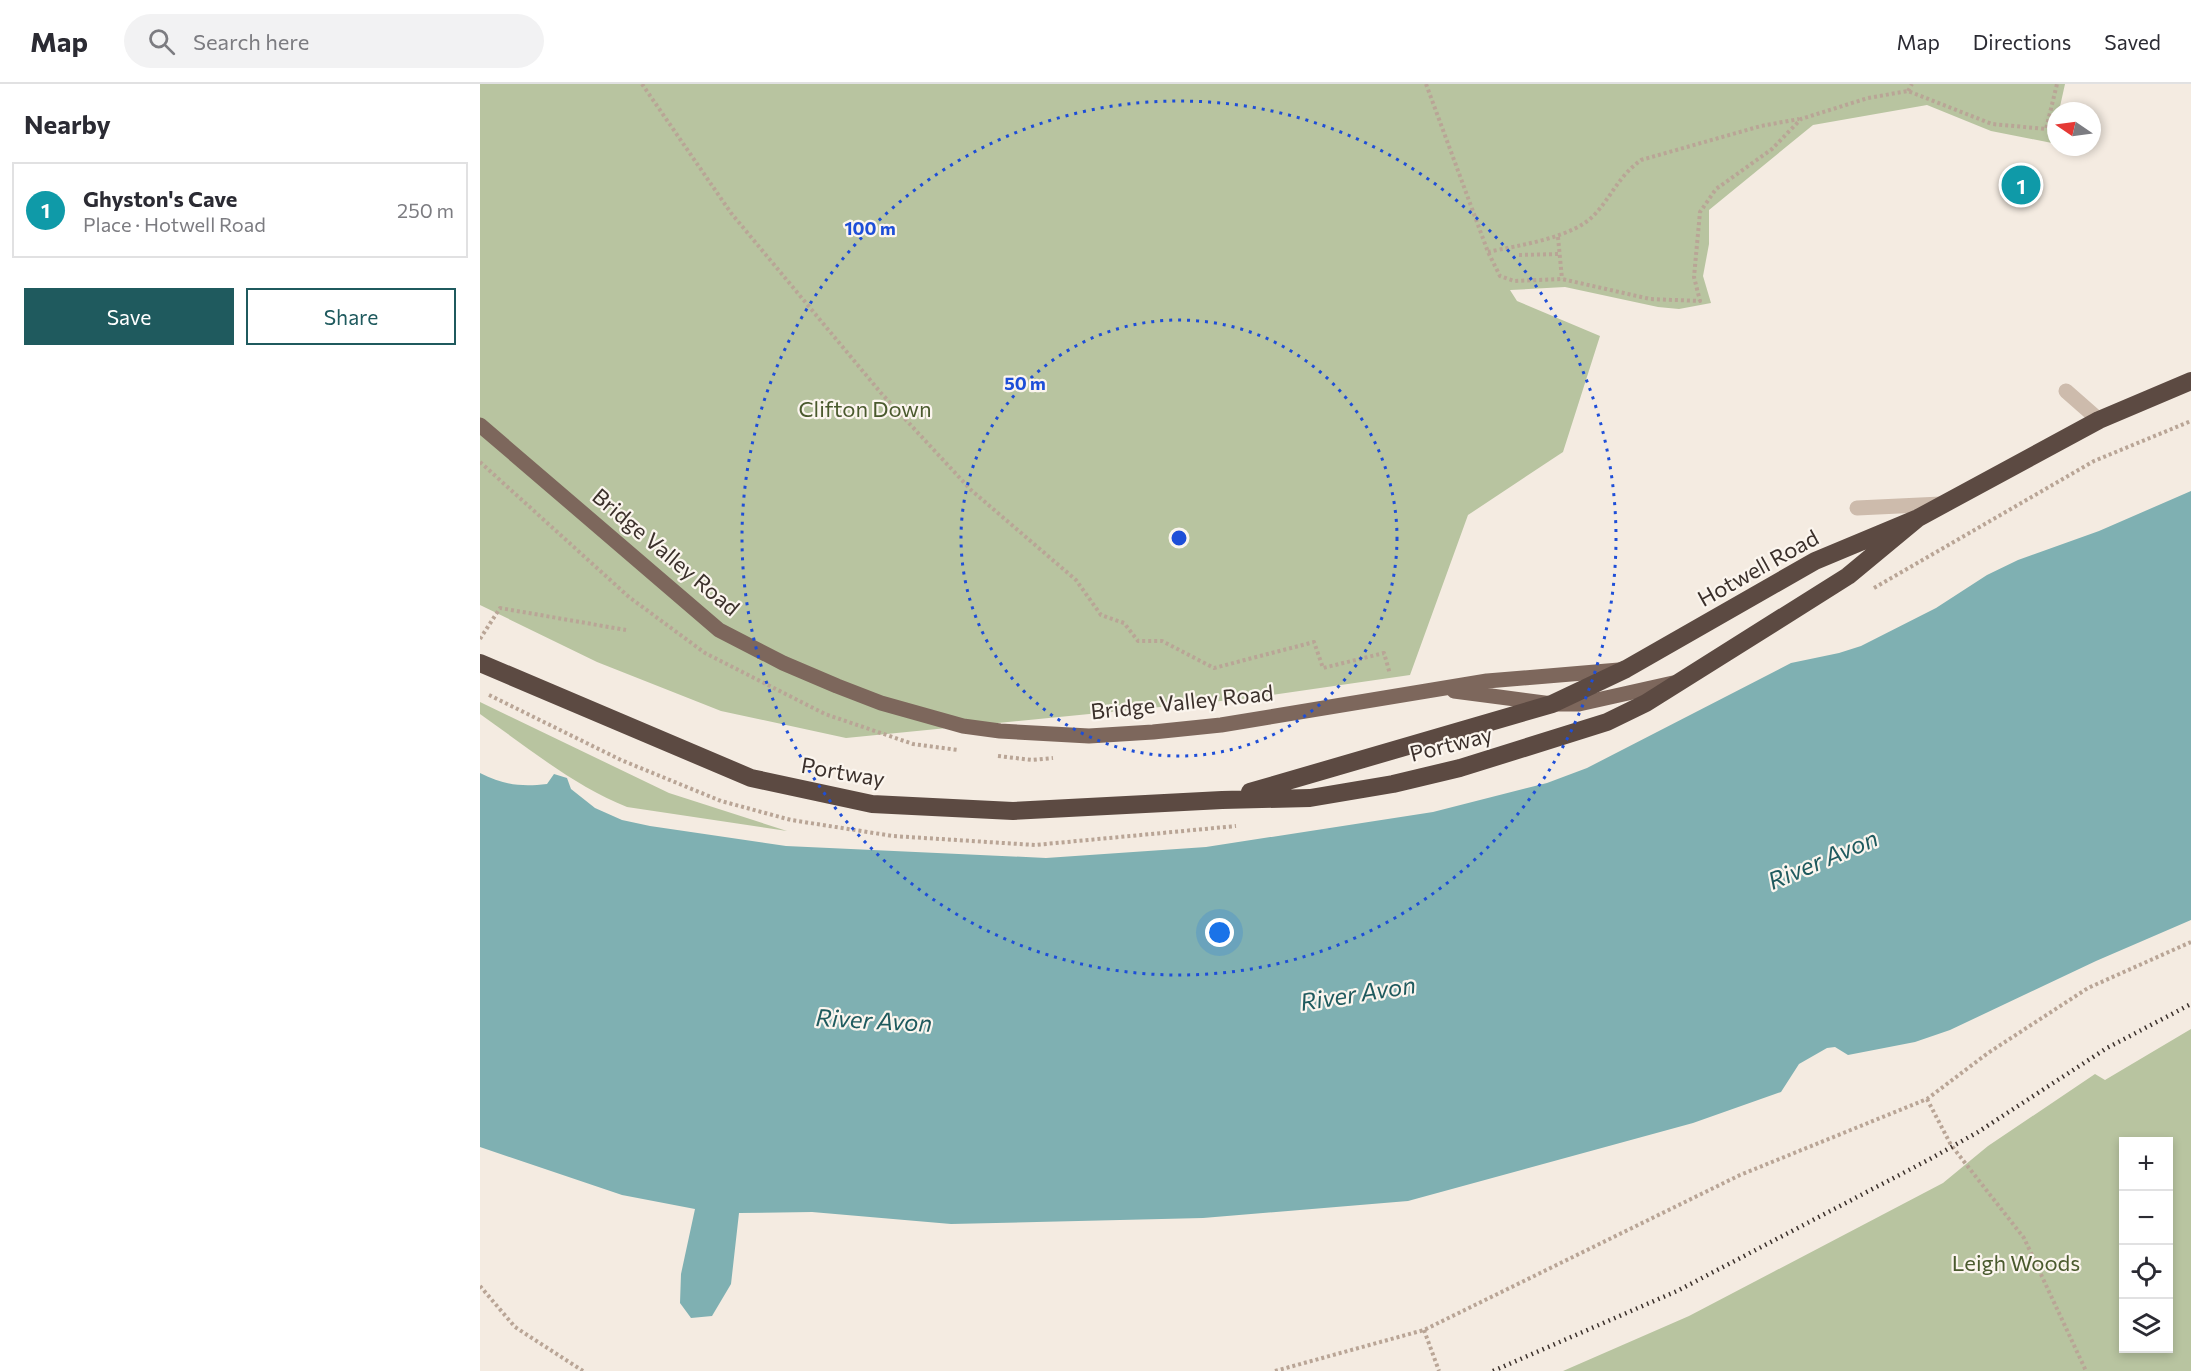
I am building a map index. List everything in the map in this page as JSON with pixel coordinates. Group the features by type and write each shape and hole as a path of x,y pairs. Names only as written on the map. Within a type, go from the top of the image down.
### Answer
{"highway":[{"name":"Hotwell Road","path":"1678,682 1742,645 1848,576 1918,518 1941,504 2099,420 2191,381"},
{"name":"Hotwell Road","path":"1626,669 1815,561 1918,518"},
{"name":"Portway","path":"480,663 751,778 872,804 1013,811 1222,800 1310,798 1393,784 1460,768 1606,722 1647,703 1678,682"},
{"name":"Portway","path":"1222,800 1552,704 1626,669"}],"main road":[{"name":"Bridge Valley Road","path":"480,425 719,630 783,663 837,686 922,716 963,726 1000,731 1089,736 1221,725 1487,681 1626,669"},
{"name":"Bridge Valley Road","path":"1442,689 1552,704 1579,704 1678,682"}],"lane":[{"path":"2066,391 2099,420"},
{"path":"1857,508 1941,504"}],"path":[{"path":"642,84 731,213 881,393 971,490 1076,580 1101,615 1124,623 1138,641 1162,641 1214,668 1314,642 1323,668 1383,653"},
{"path":"1426,84 1488,252 1500,276 1514,281 1562,279 1650,299 1700,301 1695,277 1700,240 1700,212 1716,189 1772,149 1801,119"},
{"path":"1908,92 1912,84"},
{"path":"1488,252 1558,237 1596,215 1624,172 1641,160 1761,126 1801,119 1868,98 1908,92 1992,124 2046,129 2057,84"},
{"path":"1558,237 1562,279"},
{"path":"1519,255 1559,254"},
{"path":"480,462 629,597 705,653 825,714 913,744 967,751"},
{"path":"480,639 500,608 626,630"},
{"path":"988,754 1032,760 1055,758"},
{"path":"1275,1371 1424,1330 1740,1175 1927,1099 1988,1053 2088,988 2191,942"},
{"path":"1927,1099 1951,1145 2024,1238 2086,1371"},
{"path":"480,1286 515,1327 583,1371"},
{"path":"1424,1330 1439,1371"}],"green space":[{"name":"Clifton Down","path":"480,84 2065,84 2061,102 2047,102 2047,142 1991,131 1927,105 1813,125 1709,210 1709,244 1703,276 1711,303 1679,309 1658,307 1565,287 1510,290 1517,301 1600,336 1563,452 1468,515 1410,675 1251,698 846,738 721,711 597,662 480,605"},
{"path":"480,702 669,793 787,831 627,807 588,788 533,752 480,714"},
{"name":"Leigh Woods","path":"2191,1029 2191,1371 1563,1371 1689,1316 1943,1183 1988,1146 2095,1074 2105,1080"}],"water":[{"name":"River Avon","path":"2191,491 2191,920 2096,961 1950,1030 1915,1042 1848,1055 1835,1047 1827,1048 1799,1064 1781,1092 1693,1123 1408,1201 1203,1218 951,1224 812,1212 739,1213 731,1284 712,1316 691,1318 680,1303 681,1274 695,1209 622,1195 480,1147 480,773 505,783 521,785 547,784 554,774 567,778 571,789 595,808 622,820 650,826 786,846 1046,858 1206,847 1433,812 1547,783 1587,768 1791,663 1861,646 1936,608 1987,575 2018,560 2099,531"}],"railway":[{"path":"1493,1371 1677,1291 1930,1159 1978,1132 2107,1048 2191,1004"}],"place":[{"name":"Ghyston's Cave","path":"2021,185"}]}
